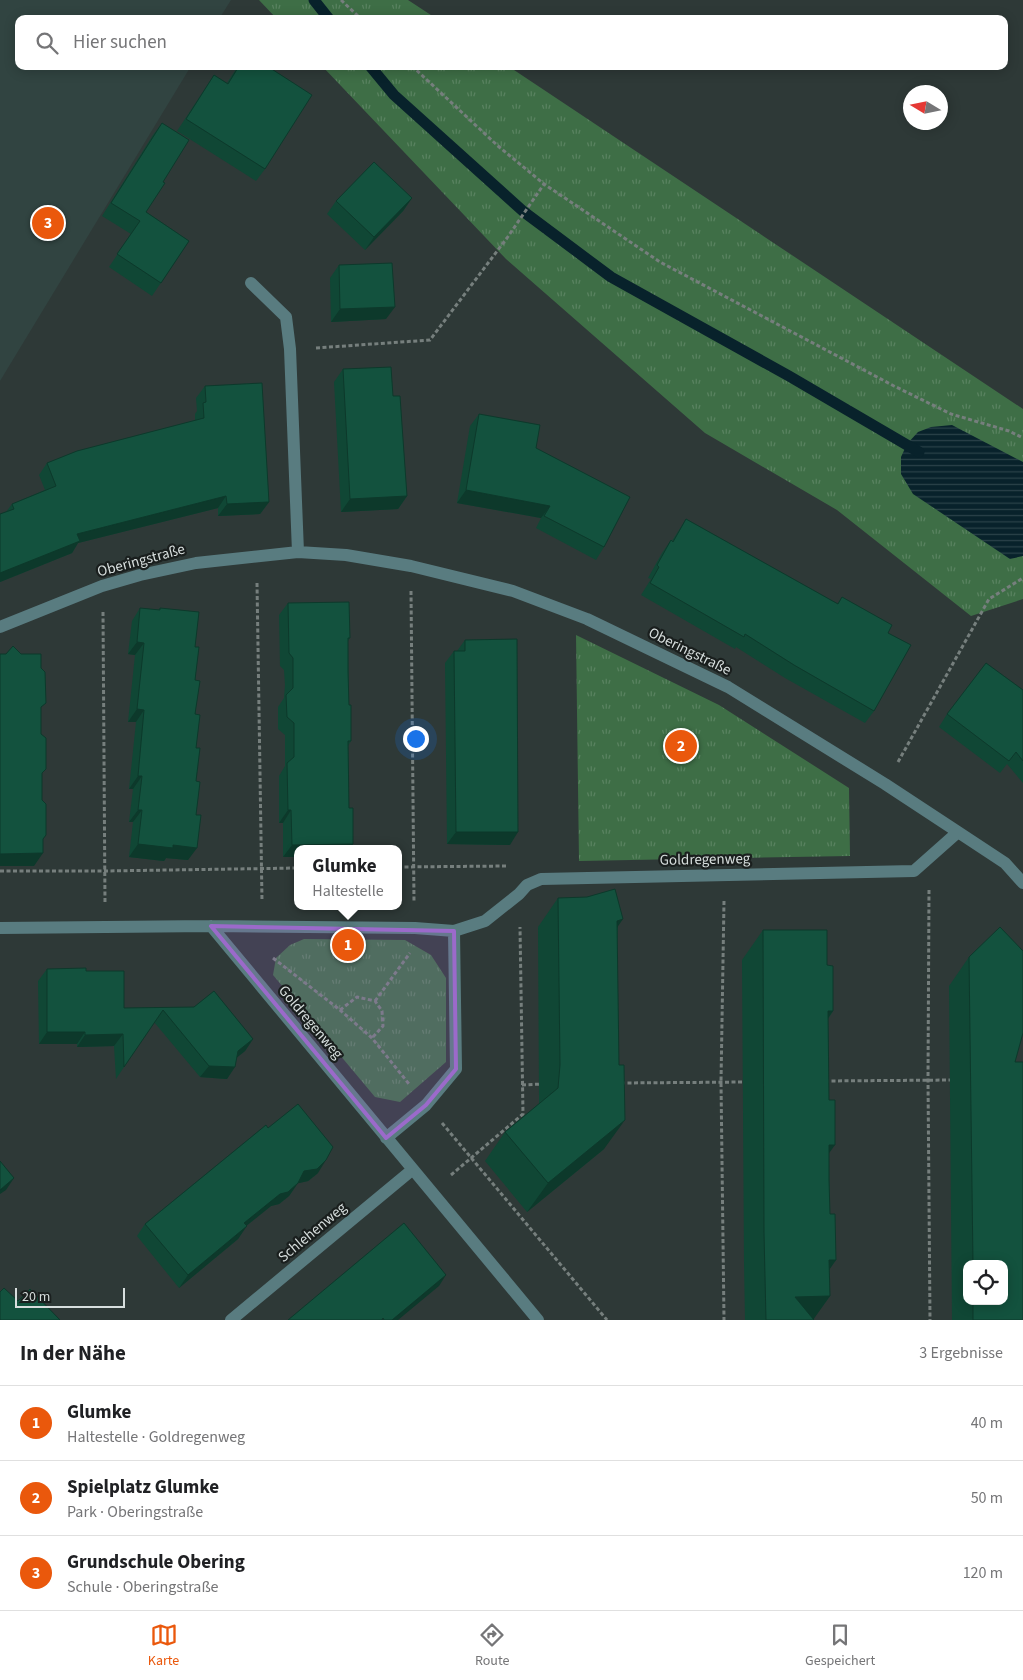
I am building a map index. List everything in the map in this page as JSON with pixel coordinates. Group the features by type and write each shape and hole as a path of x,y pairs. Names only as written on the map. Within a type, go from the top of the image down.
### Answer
{"street":[{"path":"251,283 286,317 290,349 298,552"},
{"name":"Oberingstraße","path":"0,627 102,586 196,563 298,552 346,555 411,566 513,591 587,619 728,687 885,784 1005,863 1023,882"},
{"name":"Goldregenweg","path":"541,879 914,871 958,832"},
{"path":"0,928 210,926 416,928 454,931 485,921 519,894 527,885 541,879"},
{"name":"Goldregenweg","path":"210,926 538,1320"},
{"path":"386,1138 426,1105 456,1070 454,931"},
{"name":"Schlehenweg","path":"231,1320 412,1170"}],"path":[{"path":"342,0 357,15"},
{"path":"416,70 498,146 544,184 660,262 951,414 1008,431 1023,438"},
{"path":"290,349 430,340 507,238 544,184"},
{"path":"257,555 260,869"},
{"path":"411,566 413,867"},
{"path":"885,784 989,599 1023,578"},
{"path":"102,586 104,926"},
{"path":"930,857 928,1080 930,1320"},
{"path":"402,867 527,866 541,879"},
{"path":"0,871 294,868"},
{"path":"724,875 721,1082 724,1320"},
{"path":"431,1193 523,1114 519,894"},
{"path":"340,1010 357,997 375,1001 382,1011 383,1026 372,1038"},
{"path":"820,1081 957,1080"},
{"path":"612,1084 750,1082"},
{"path":"522,1085 542,1084"}],"highlighted area":[{"path":"211,926 454,931 456,1069 426,1105 386,1138"}],"shaded area":[{"path":"0,0 231,0 222,15 15,15 15,70 189,70 0,381"},
{"path":"952,425 1023,462 1023,556 1010,559 913,494 901,474 901,457 907,444 918,432 931,427"}],"green space":[{"path":"259,0 408,0 431,15 273,15"},
{"path":"326,70 514,70 1023,409 1023,599 971,616 837,510 705,433 506,259"},
{"path":"576,635 719,705 849,788 850,856 579,861"},
{"path":"304,939 405,940 431,955 446,978 446,1062 400,1102 375,1097 273,975 276,958 290,945"}],"building":[{"path":"237,70 273,70 312,95 265,169 186,119 214,75 228,84"},
{"path":"162,123 189,140 146,212 189,241 161,283 117,254 140,221 111,203"},
{"path":"374,162 412,198 374,237 336,201"},
{"path":"392,263 395,307 340,309 339,265"},
{"path":"391,367 393,396 400,396 407,496 350,499 343,369"},
{"path":"262,383 269,502 227,504 226,496 77,534 80,541 0,573 0,514 14,509 12,504 56,486 47,463 77,451 204,418 205,386"},
{"path":"479,414 540,425 536,448 630,497 604,547 544,516 550,506 466,490"},
{"path":"686,519 838,604 842,597 892,625 888,633 911,645 874,711 794,665 745,634 744,637 650,583 659,567 657,565 671,540 673,542"},
{"path":"349,602 350,638 348,638 348,672 349,705 351,705 351,741 348,741 349,808 353,808 353,844 292,845 291,810 288,810 287,763 294,757 294,723 287,717 286,695 293,688 293,658 289,653 288,603"},
{"path":"140,608 199,612 195,647 199,647 195,680 200,681 195,714 200,715 196,748 200,748 196,781 200,782 196,815 201,815 197,848 173,845 173,848 138,844 142,810 138,810 142,776 138,776 144,710 137,709 144,643 137,642"},
{"path":"517,639 518,832 456,832 454,651 465,651 465,640"},
{"path":"13,646 21,654 41,654 41,668 45,672 46,703 41,707 41,734 46,738 46,769 42,773 42,800 46,804 46,835 43,839 43,853 0,854 0,654 6,654"},
{"path":"986,663 1023,690 1023,761 1016,752 1009,761 947,714"},
{"path":"615,889 623,919 617,921 619,1065 624,1065 625,1120 548,1183 505,1132 558,1088 560,1065 558,898 587,897"},
{"path":"1000,927 1023,951 1023,1033 1015,1062 1023,1062 1023,1320 973,1320 973,1305 1008,1305 1008,1260 973,1260 969,957"},
{"path":"763,930 827,930 827,965 833,966 833,1011 828,1011 829,1100 835,1100 835,1145 829,1145 829,1180 830,1214 835,1214 836,1260 829,1260 830,1296 795,1297 814,1320 766,1320"},
{"path":"86,968 86,971 124,971 124,1008 194,1007 214,991 253,1039 238,1051 235,1067 209,1066 163,1010 124,1067 123,1034 85,1035 85,1032 47,1032 47,969"},
{"path":"298,1104 333,1147 326,1160 317,1169 304,1171 298,1183 288,1192 280,1194 244,1223 247,1226 188,1275 145,1224 266,1125 268,1128"},
{"path":"0,1161 14,1178 0,1190"},
{"path":"404,1223 446,1275 392,1320 384,1320 383,1318 382,1320 288,1320"},
{"path":"4,1288 18,1301 30,1289 60,1320 0,1320 0,1292"}],"waterway":[{"path":"314,0 326,15"},
{"path":"373,70 394,95 524,212 611,277 789,376 919,452"}],"place":[{"name":"Grundschule Obering","path":"48,223"},
{"name":"Spielplatz Glumke","path":"681,746"},
{"name":"Glumke","path":"348,945"}]}
